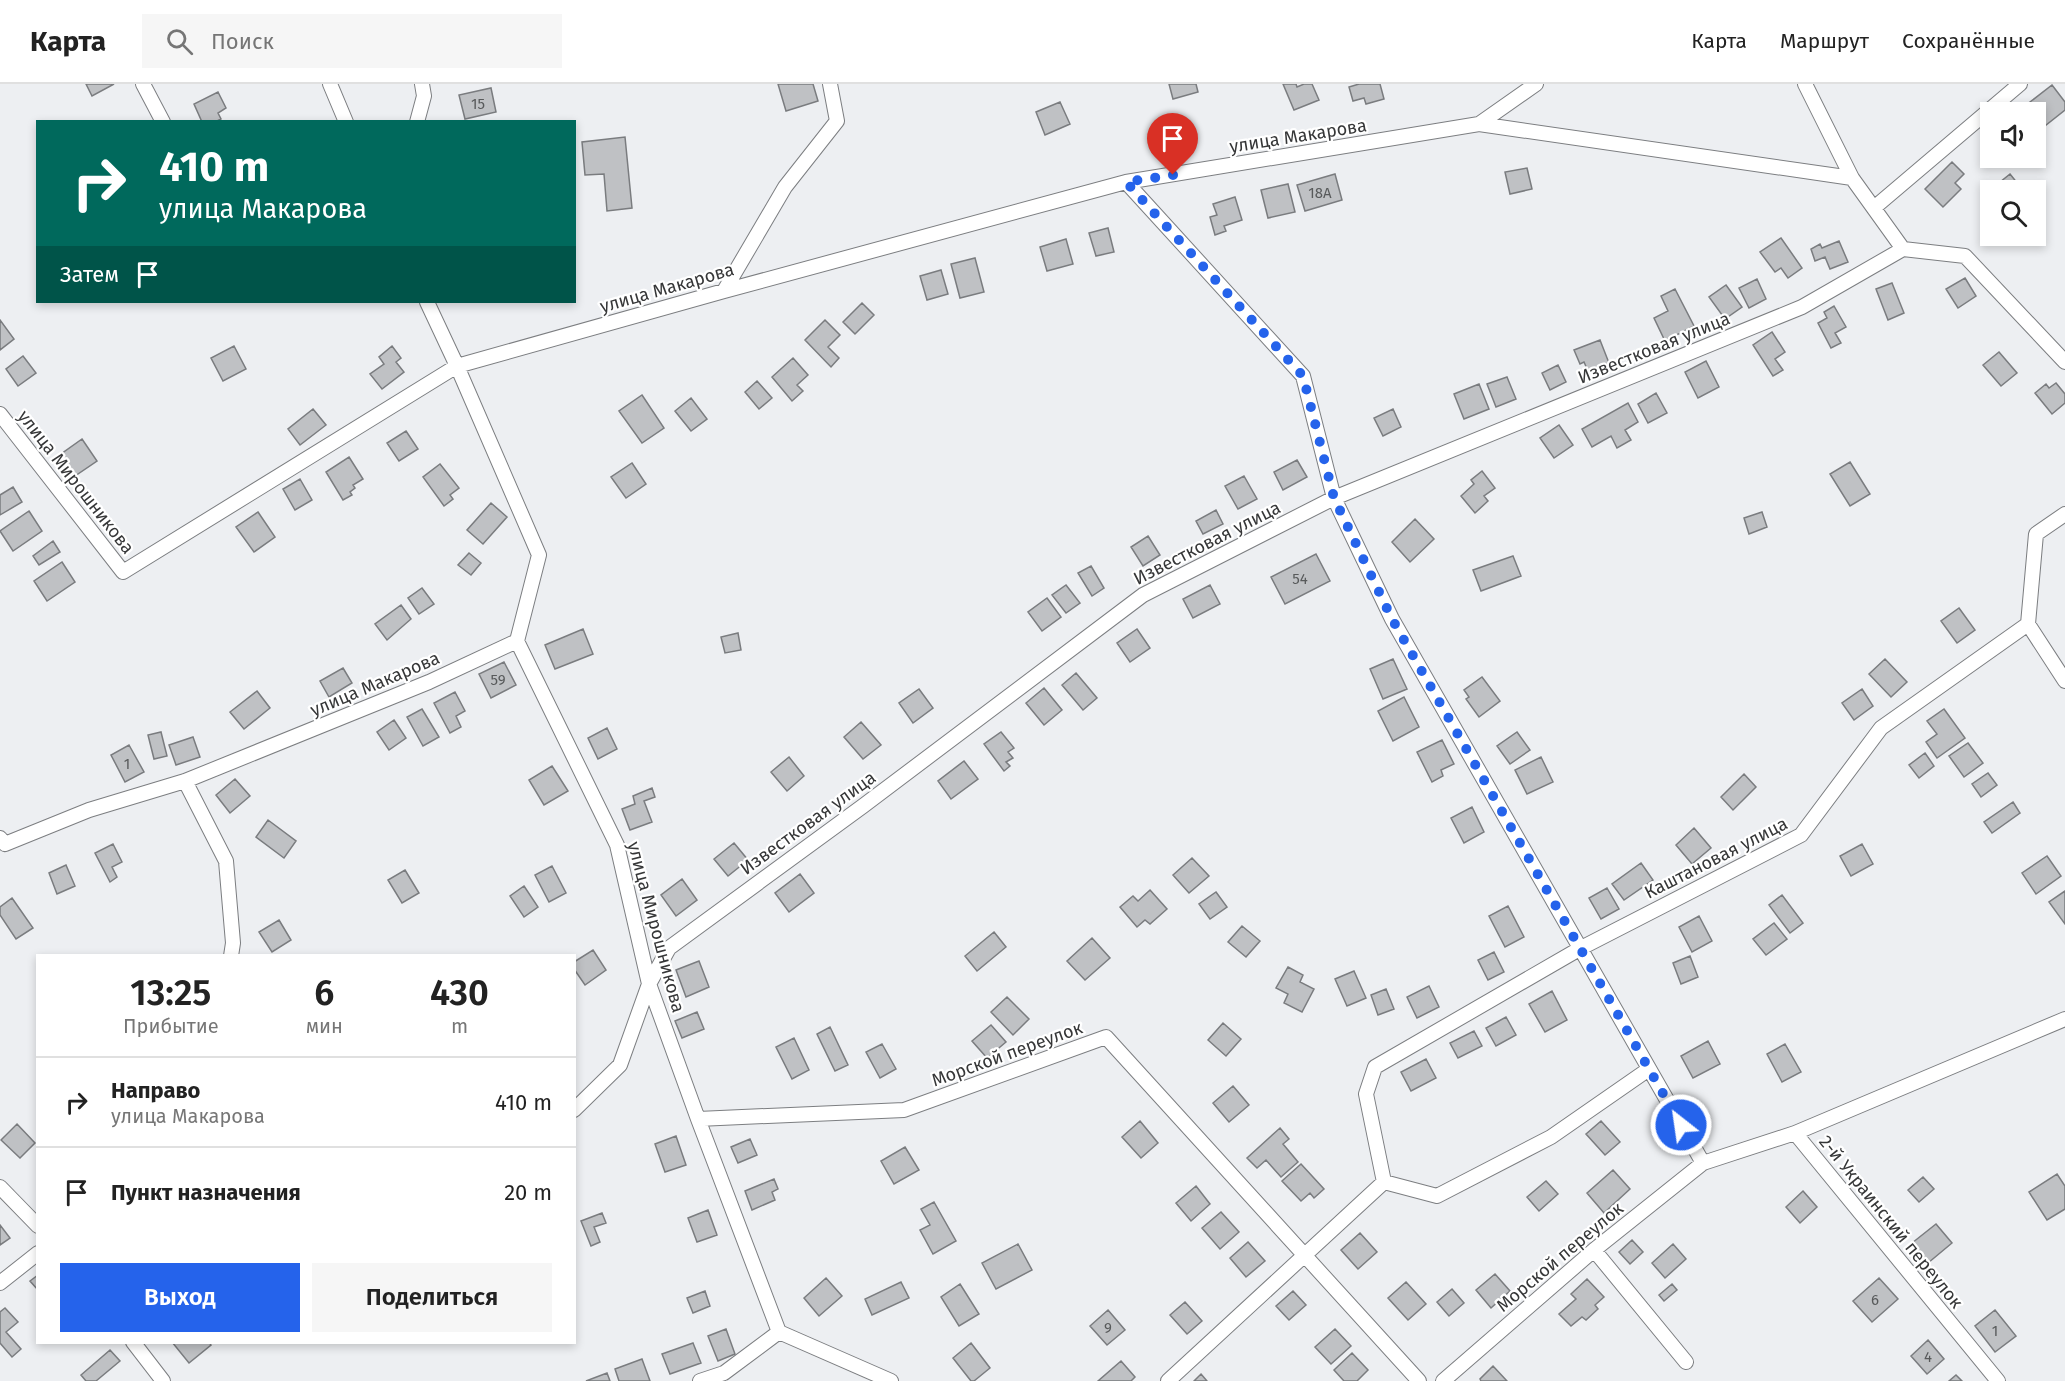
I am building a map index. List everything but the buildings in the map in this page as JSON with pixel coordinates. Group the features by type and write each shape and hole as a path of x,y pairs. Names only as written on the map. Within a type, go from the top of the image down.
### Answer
{"street":[{"path":"143,84 162,120"},
{"path":"330,84 345,120"},
{"path":"418,120 424,96 423,84"},
{"path":"724,291 785,187 837,121 830,84"},
{"name":"улица Макарова","path":"123,572 457,366 1126,182 1479,124 1536,84"},
{"path":"1805,84 1852,178 1903,249 1965,256 2065,362"},
{"path":"1875,207 2020,84"},
{"path":"1479,124 1852,178"},
{"path":"1126,182 1303,376 1334,498 1392,619 1703,1163"},
{"name":"Известковая улица","path":"576,1108 620,1065 649,984 669,948 863,806 1143,595 1334,498 1802,307 1903,249"},
{"path":"427,303 539,555 517,641"},
{"name":"улица Мирошникова","path":"0,414 123,572"},
{"path":"2065,514 2036,534 2028,624 2065,681"},
{"name":"Каштановая улица","path":"1384,1182 1366,1094 1375,1067 1581,948 1801,836 1881,728 2028,624"},
{"name":"улица Макарова","path":"0,838 5,844 89,810 185,781 429,682 517,641"},
{"name":"улица Мирошникова","path":"517,641 617,845 649,984 779,1332"},
{"path":"185,781 226,861 233,943 231,954"},
{"path":"1795,1133 2065,1019"},
{"name":"Морской переулок","path":"698,1119 904,1110 1106,1038 1419,1381"},
{"path":"1168,1381 1384,1182 1437,1196 1551,1137 1649,1069"},
{"name":"2-й Украинский переулок","path":"1703,1163 1795,1133 1998,1381"},
{"name":"Морской переулок","path":"1443,1381 1594,1250 1703,1163"},
{"path":"0,1187 36,1224"},
{"path":"1594,1250 1686,1362"},
{"path":"0,1283 36,1255"},
{"path":"700,1381 725,1377 779,1332 891,1381"},
{"path":"135,1344 163,1381"}],"route":[{"path":"1173,175 1126,182 1303,376 1334,498 1392,619 1681,1125"}]}
